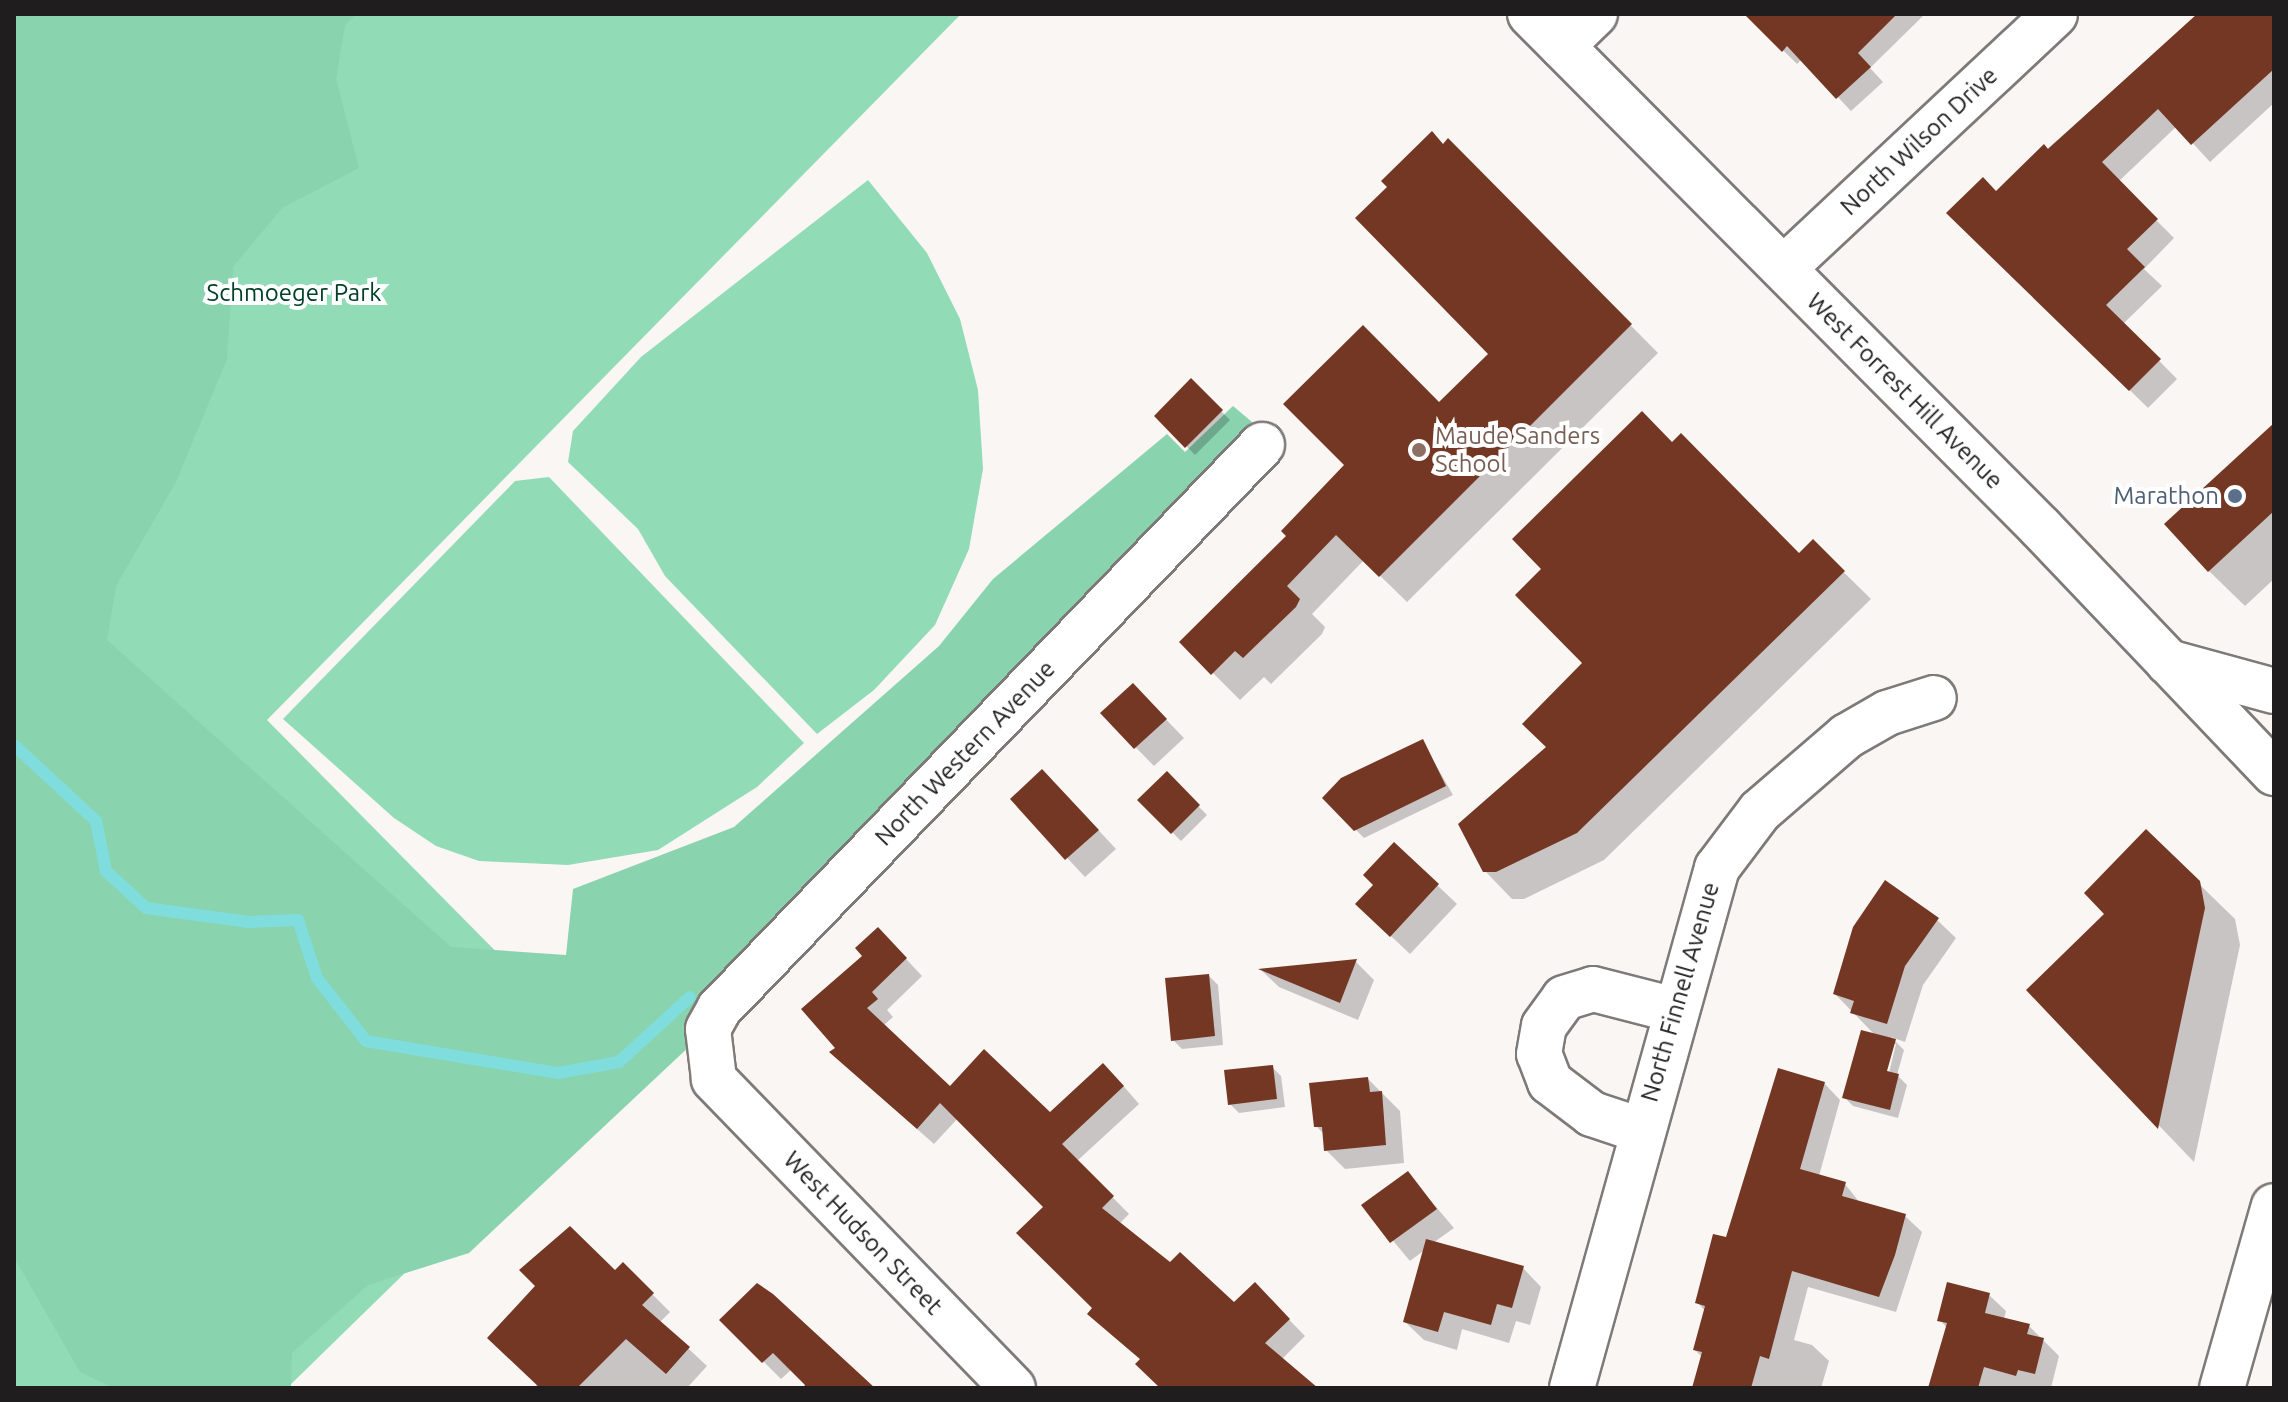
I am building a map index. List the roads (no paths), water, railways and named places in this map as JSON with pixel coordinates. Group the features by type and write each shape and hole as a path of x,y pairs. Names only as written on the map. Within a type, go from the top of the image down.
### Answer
{"street":[{"name":"West Forrest Hill Avenue","path":"1530,14 1784,268 2274,773"},
{"path":"1562,46 1595,14"},
{"name":"North Wilson Drive","path":"1784,268 2055,14"},
{"name":"North Western Avenue","path":"714,1079 708,1029 719,1009 1262,445"},
{"path":"2168,662 2274,691"},
{"name":"North Finnell Avenue","path":"1572,1388 1708,887 1742,831 1847,736 1887,713 1934,698"},
{"path":"1640,1130 1592,1114 1550,1082 1539,1054 1544,1026 1564,998 1593,989 1675,1010"},
{"name":"West Hudson Street","path":"714,1079 1013,1388"},
{"path":"2222,1388 2274,1206"}],"waterway":[{"path":"14,745 96,821 106,871 146,908 249,922 298,920 317,978 366,1041 558,1073 619,1062 690,997"}],"place":[{"name":"Maude Sanders School","path":"1419,450"},
{"name":"Marathon","path":"2235,496"}],"park label":[{"name":"Schmoeger Park","path":"294,293"}]}
